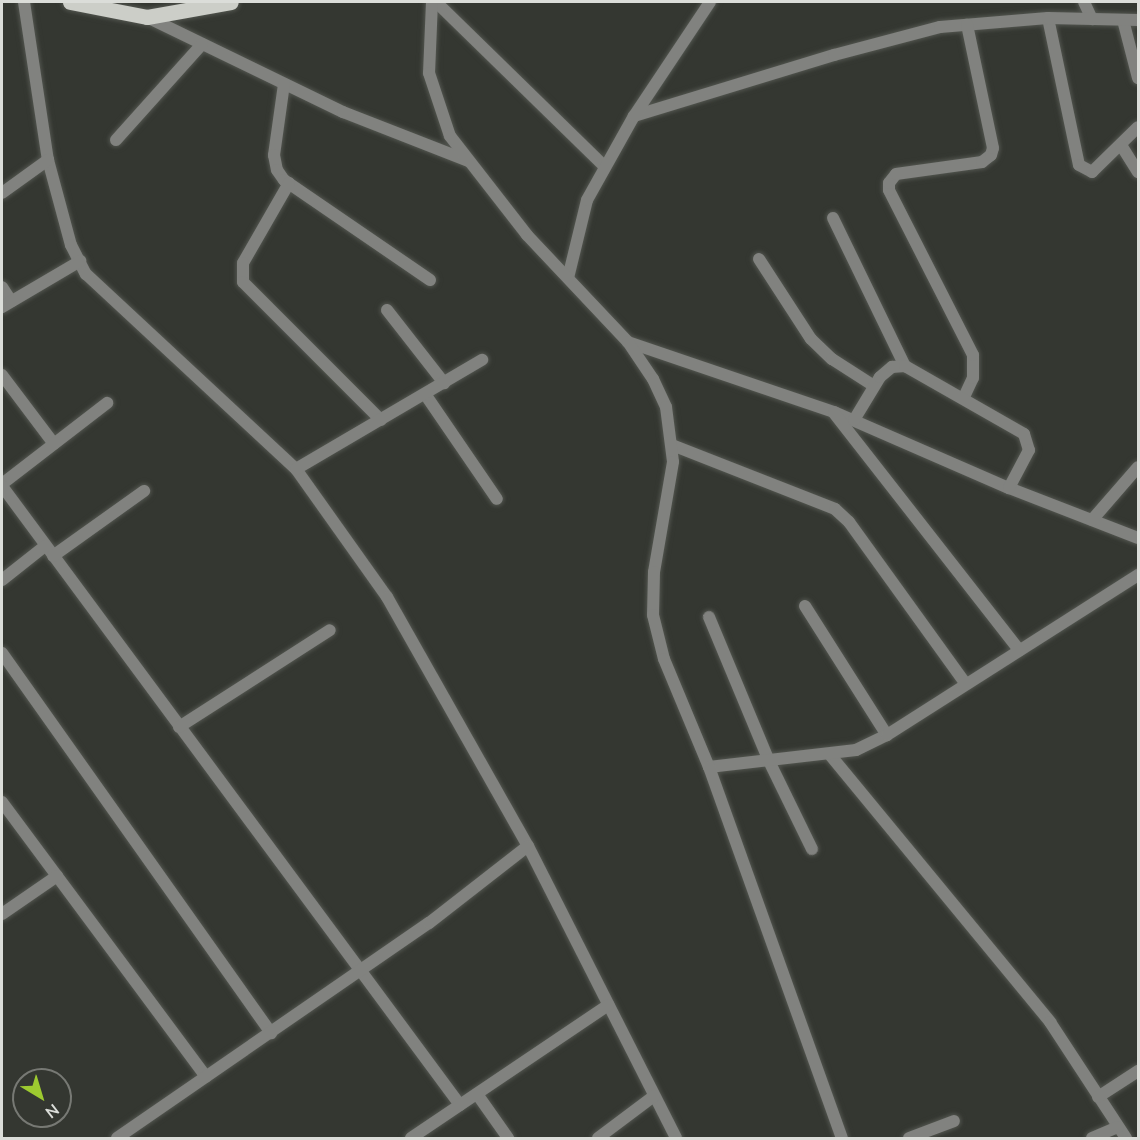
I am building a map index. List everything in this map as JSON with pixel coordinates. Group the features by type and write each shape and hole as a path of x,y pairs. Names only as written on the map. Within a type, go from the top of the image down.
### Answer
{"main road":[{"path":"70,2 147,17 231,2"}],"street":[{"path":"24,2 48,160 71,245 86,274 296,470 387,597 439,683 528,846 676,1138"},
{"path":"434,2 429,73 450,136 527,235 628,342 653,379 666,407 673,462 654,572 653,615 664,659 709,767 842,1138"},
{"path":"434,2 605,167"},
{"path":"568,278 587,200 634,116 710,2"},
{"path":"1084,2 1092,19"},
{"path":"147,17 343,112 469,161"},
{"path":"634,116 834,55 940,27 1048,18 1138,20"},
{"path":"1048,18 1078,165 1092,172 1138,127"},
{"path":"1123,20 1138,78"},
{"path":"964,397 973,378 973,355 889,190 889,183 896,174 982,162 991,155 993,148 967,25"},
{"path":"116,140 202,44"},
{"path":"284,84 274,155 277,170 289,183 430,280"},
{"path":"1121,145 1138,172"},
{"path":"3,189 48,160"},
{"path":"289,183 243,263 243,282 381,420"},
{"path":"833,218 905,366"},
{"path":"759,259 811,339 832,359 874,386"},
{"path":"2,287 6,304 80,261"},
{"path":"387,310 444,383"},
{"path":"628,342 834,412 1009,488 1138,538"},
{"path":"296,470 482,360"},
{"path":"854,420 874,386 892,367 905,366 964,397 1012,426 1029,442 1009,488"},
{"path":"2,375 54,444"},
{"path":"425,394 497,499"},
{"path":"107,403 2,485 460,1105"},
{"path":"834,412 1019,650"},
{"path":"672,445 835,510 849,522 966,684"},
{"path":"1092,520 1138,467"},
{"path":"2,580 144,490"},
{"path":"709,767 831,756 856,750 886,735 1138,575"},
{"path":"804,606 886,735"},
{"path":"709,617 769,761 812,849"},
{"path":"179,727 330,630"},
{"path":"2,653 271,1032"},
{"path":"831,756 1050,1023 1126,1138"},
{"path":"2,802 206,1077"},
{"path":"117,1138 429,923 528,846"},
{"path":"2,914 57,876"},
{"path":"411,1138 425,1134 460,1105 608,1005"},
{"path":"1098,1097 1138,1071"},
{"path":"477,1094 508,1138"},
{"path":"598,1138 654,1096"},
{"path":"909,1138 954,1121"},
{"path":"1092,1138 1118,1127"}]}
